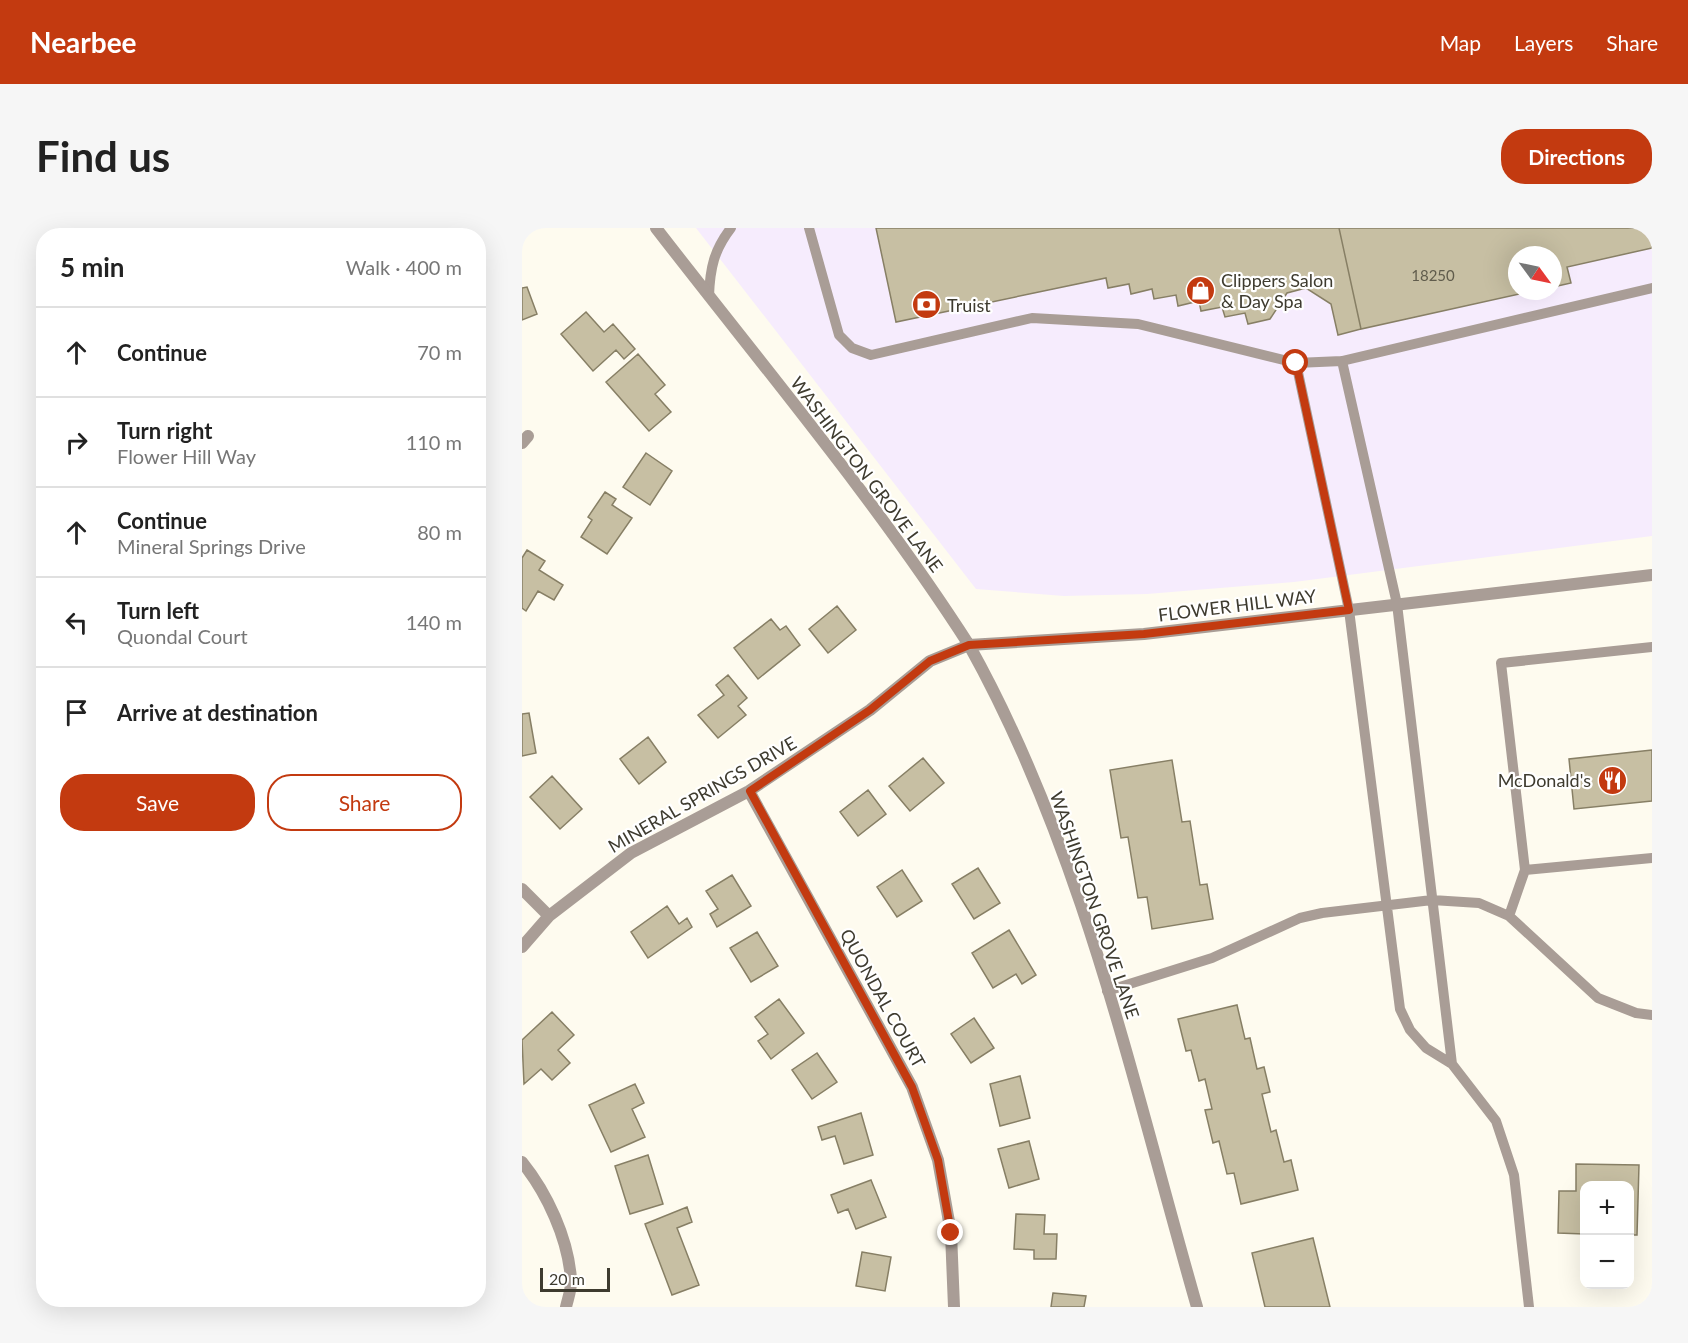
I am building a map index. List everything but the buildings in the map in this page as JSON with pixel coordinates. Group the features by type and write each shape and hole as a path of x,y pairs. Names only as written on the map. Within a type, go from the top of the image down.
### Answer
{"street":[{"name":"WASHINGTON GROVE LANE","path":"656,228 938,597 988,679 1058,840 1107,991 1197,1307"},
{"name":"FLOWER HILL WAY","path":"969,645 1144,634 1652,575"},
{"name":"MINERAL SPRINGS DRIVE","path":"522,947 549,916 631,853 750,791 870,710 930,661 969,645"},
{"name":"QUONDAL COURT","path":"750,791 912,1087 938,1160 951,1233 954,1307"},
{"path":"522,889 549,916"},
{"path":"522,1162 536,1180 558,1221 571,1280 566,1307"}],"lane":[{"path":"709,296 710,264 720,242 731,228"},
{"path":"809,228 839,335 852,348 871,355 1032,318 1138,324 1296,363 1342,361 1652,288"},
{"path":"1342,361 1397,604 1452,1064"},
{"path":"1296,363 1349,610 1400,1009 1410,1030 1426,1048 1452,1064 1496,1121 1514,1175 1529,1307"},
{"path":"1509,916 1526,870 1500,663 1652,647"},
{"path":"1526,870 1652,858"},
{"path":"1107,991 1212,958 1300,918 1322,913 1432,900 1479,903 1509,916 1598,998 1636,1013 1652,1015"}],"shaded area":[{"path":"696,228 1652,228 1652,536 1294,582 1147,594 1064,596 976,589"}],"place":[{"name":"Clippers Salon & Day Spa","path":"1200,290"},
{"name":"Truist","path":"926,305"},
{"name":"McDonald's","path":"1612,780"}],"route":[{"path":"951,1233 938,1160 912,1087 750,791 870,710 930,661 969,645 1144,634 1349,610 1296,363"}]}
